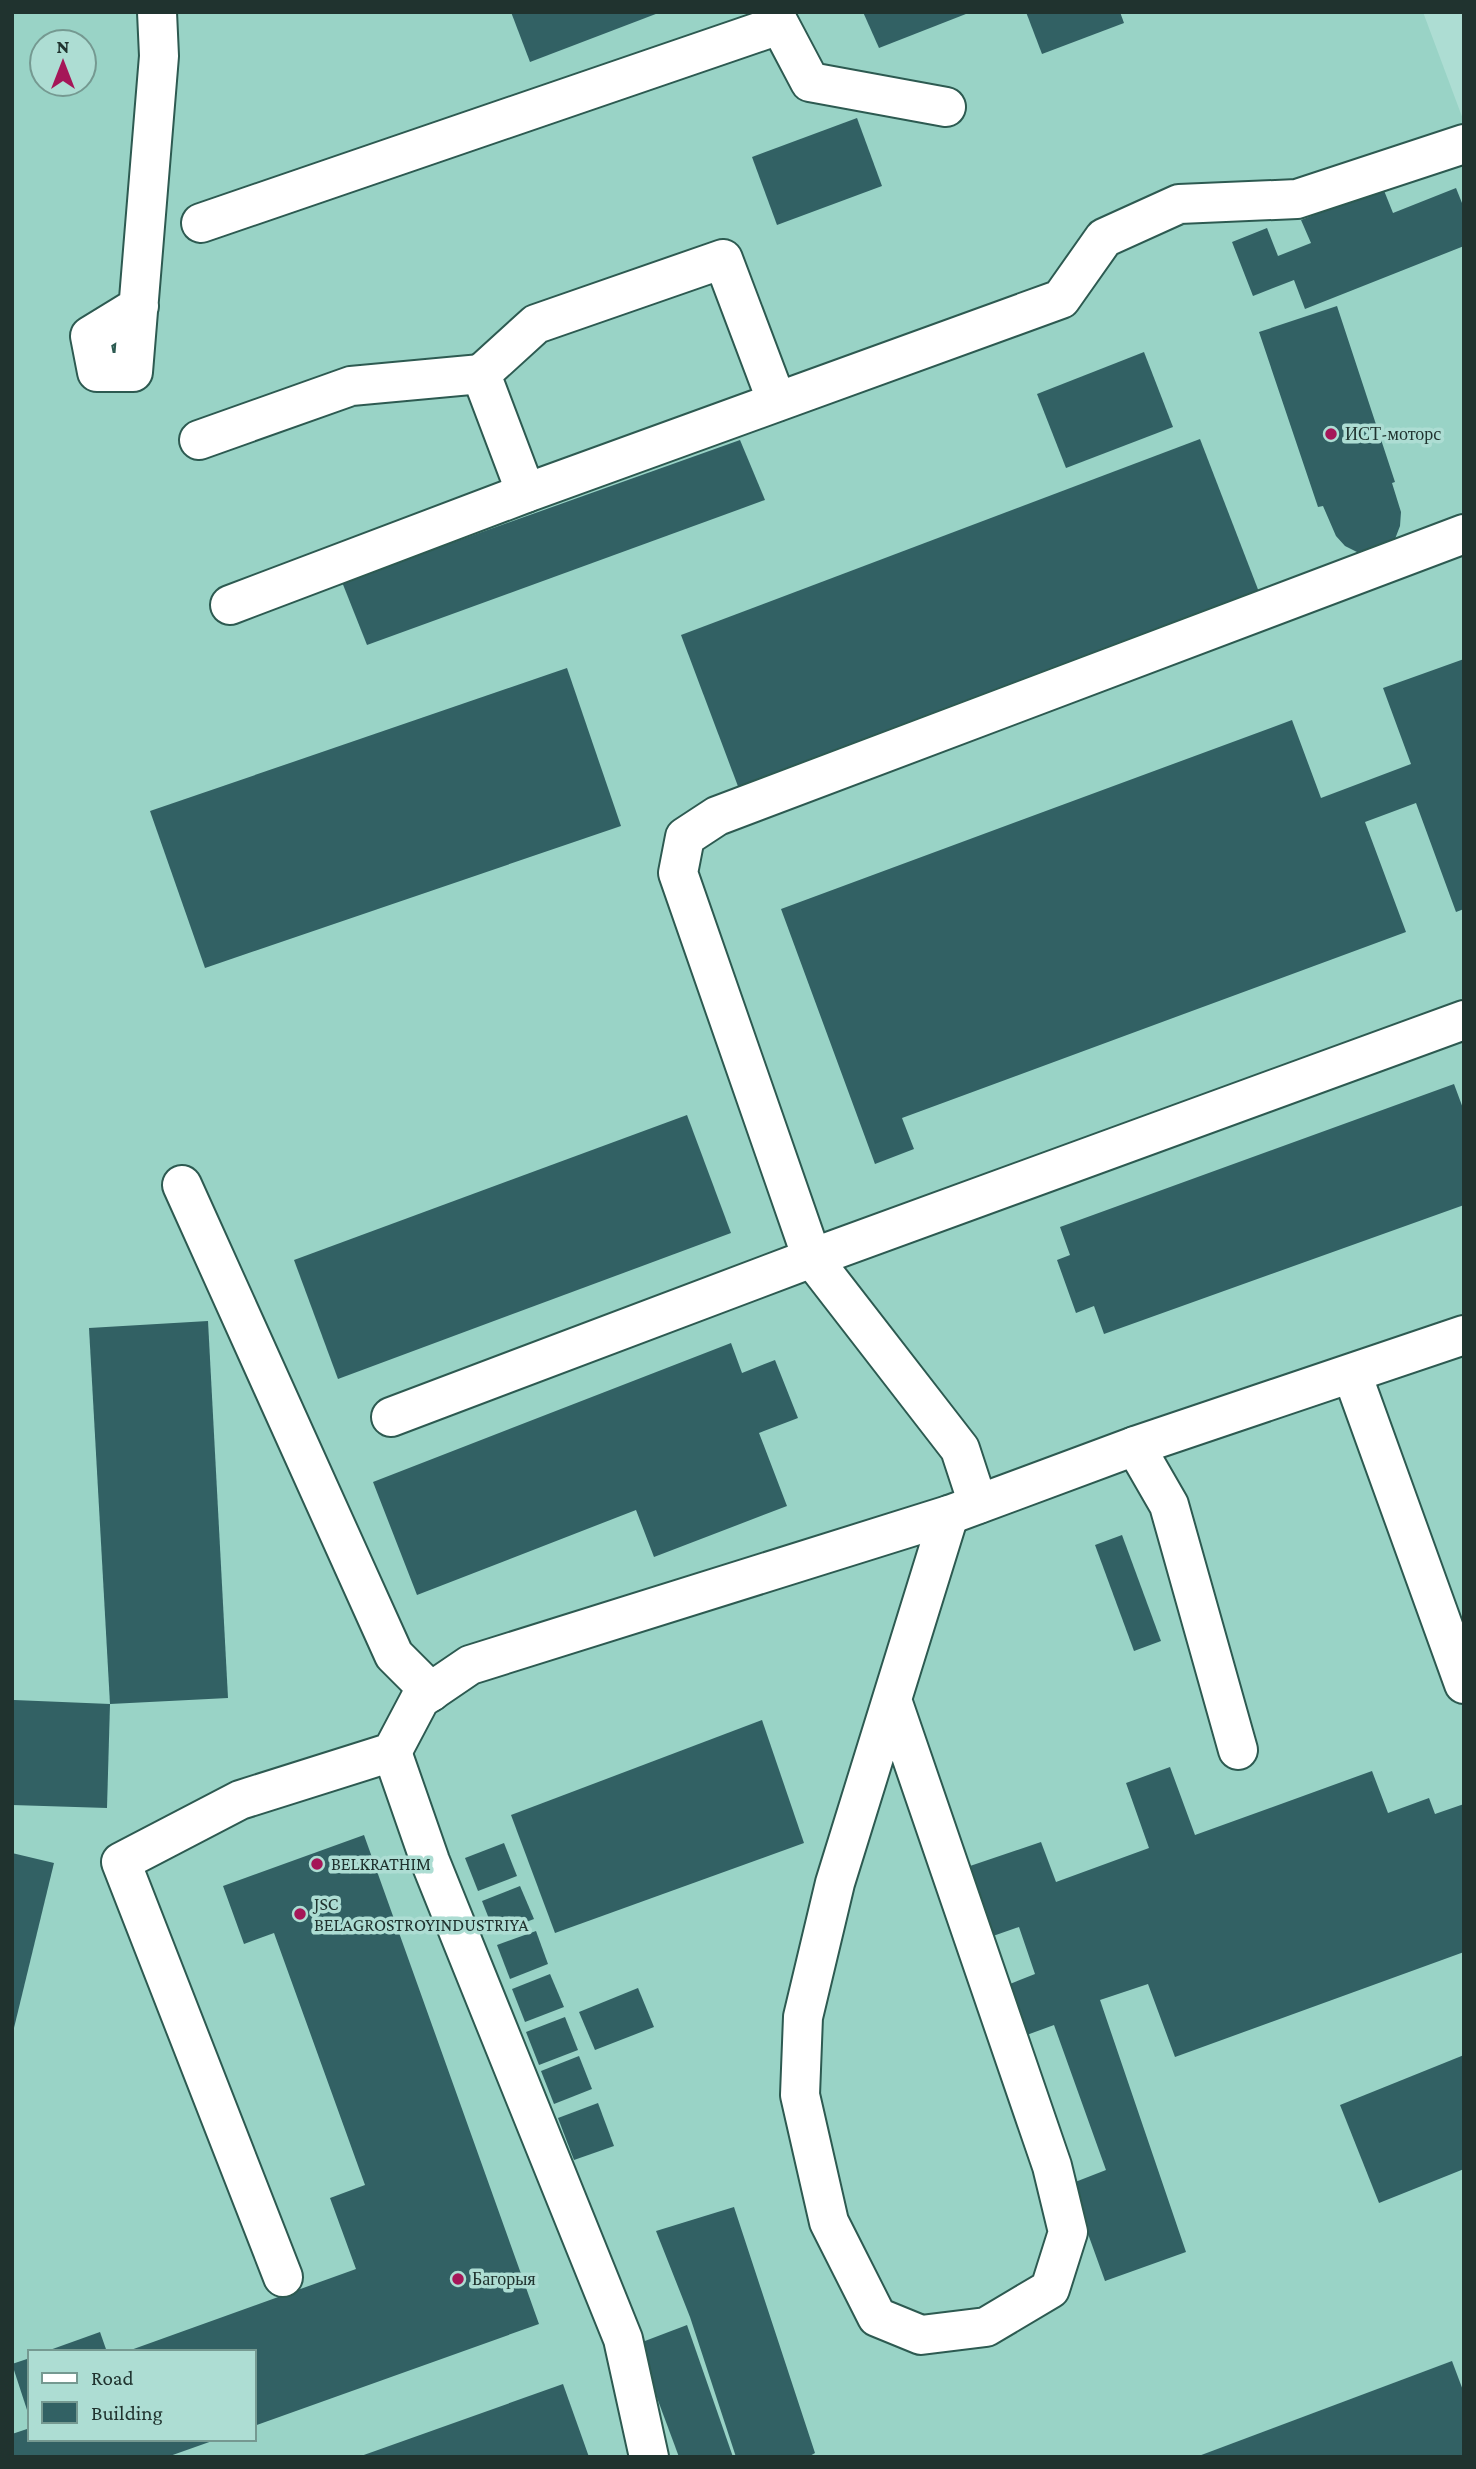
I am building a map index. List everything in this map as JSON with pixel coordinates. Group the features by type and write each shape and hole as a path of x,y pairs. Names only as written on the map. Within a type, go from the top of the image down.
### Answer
{"lane":[{"path":"139,306 159,56 157,12"},
{"path":"201,223 776,19 810,82 946,107"},
{"path":"230,605 526,493 1061,299 1104,238 1179,204 1297,199 1464,144"},
{"path":"200,440 351,386 481,374 536,324 723,258 777,402"},
{"path":"481,374 526,493"},
{"path":"892,1700 1052,2166 1068,2232 1050,2289 986,2327 921,2335 877,2317 829,2222 800,2095 803,2017 835,1883 892,1700 963,1509 960,1449 812,1258 678,873 685,837 717,816 1464,534"},
{"path":"391,1416 812,1258 1464,1020"},
{"path":"182,1185 394,1655 430,1692"},
{"path":"283,2277 121,1862 240,1800 392,1752 420,1699 470,1665 963,1509 1135,1446 1464,1335"},
{"path":"1352,1374 1460,1662"},
{"path":"1135,1446 1169,1505 1238,1749"},
{"path":"392,1752 430,1861 623,2339 649,2457"}],"shaded area":[{"path":"12,12 1423,12 1464,122 1464,2457 12,2457"}],"building":[{"path":"511,12 661,12 530,62"},
{"path":"863,12 971,12 879,48"},
{"path":"1026,12 1120,12 1124,23 1042,54"},
{"path":"857,118 882,186 777,225 752,157"},
{"path":"1383,188 1393,213 1456,188 1464,208 1464,246 1305,309 1294,280 1253,296 1232,242 1267,228 1278,256 1311,243 1301,220"},
{"path":"1337,306 1395,482 1392,483 1401,512 1395,539 1371,553 1357,552 1345,546 1336,536 1323,506 1318,507 1259,332"},
{"path":"1144,352 1173,427 1066,468 1037,394"},
{"path":"1200,439 1259,592 739,789 681,635"},
{"path":"740,440 765,500 367,645 342,582"},
{"path":"1464,659 1464,909 1456,912 1416,803 1365,822 1406,932 902,1118 914,1149 875,1164 781,909 1292,720 1321,798 1411,764 1383,688"},
{"path":"567,668 621,826 205,968 150,811"},
{"path":"1454,1084 1464,1111 1464,1205 1104,1334 1094,1306 1076,1313 1057,1260 1070,1255 1060,1227"},
{"path":"687,1115 731,1233 338,1379 294,1260"},
{"path":"208,1321 228,1698 110,1704 89,1328"},
{"path":"731,1343 742,1373 775,1360 798,1418 759,1433 787,1506 654,1557 636,1510 417,1595 373,1482"},
{"path":"1122,1535 1161,1641 1134,1651 1095,1545"},
{"path":"14,1700 110,1704 107,1808 12,1805"},
{"path":"762,1720 804,1843 555,1933 511,1815"},
{"path":"1170,1767 1195,1835 1372,1771 1388,1813 1429,1798 1435,1814 1464,1804 1464,1952 1175,2057 1148,1984 1100,2000 1186,2252 1105,2281 1070,2184 1106,2170 1054,2025 1024,2036 1005,1986 1035,1974 1019,1927 993,1936 970,1866 1041,1842 1056,1882 1149,1848 1126,1783"},
{"path":"364,1835 539,2324 256,2425 256,2350 131,2350 356,2269 330,2198 365,2185 274,1933 244,1944 223,1886"},
{"path":"504,1843 517,1876 478,1891 465,1858"},
{"path":"12,1853 54,1863 13,2032 12,2031"},
{"path":"520,1886 534,1919 495,1934 482,1901"},
{"path":"536,1931 548,1964 510,1979 497,1945"},
{"path":"550,1974 564,2007 525,2022 512,1989"},
{"path":"638,1988 654,2027 595,2050 579,2012"},
{"path":"565,2017 578,2050 539,2065 526,2032"},
{"path":"1464,2055 1464,2169 1379,2203 1340,2105"},
{"path":"579,2056 592,2089 554,2104 541,2071"},
{"path":"598,2103 614,2146 574,2160 558,2118"},
{"path":"734,2207 815,2453 808,2457 736,2457 690,2317 656,2231"},
{"path":"687,2325 733,2457 679,2457 637,2344"},
{"path":"100,2332 106,2350 50,2350"},
{"path":"28,2359 28,2413 12,2364"},
{"path":"1452,2361 1464,2393 1464,2457 1196,2457"},
{"path":"563,2384 589,2457 361,2457 361,2456"},
{"path":"28,2429 28,2441 212,2441 167,2457 12,2457 12,2434"}],"place":[{"name":"ИСТ-моторс","path":"1331,434"},
{"name":"BELKRATHIM","path":"317,1864"},
{"name":"JSC BELAGROSTROYINDUSTRIYA","path":"300,1914"},
{"name":"Багорыя","path":"458,2279"}]}
